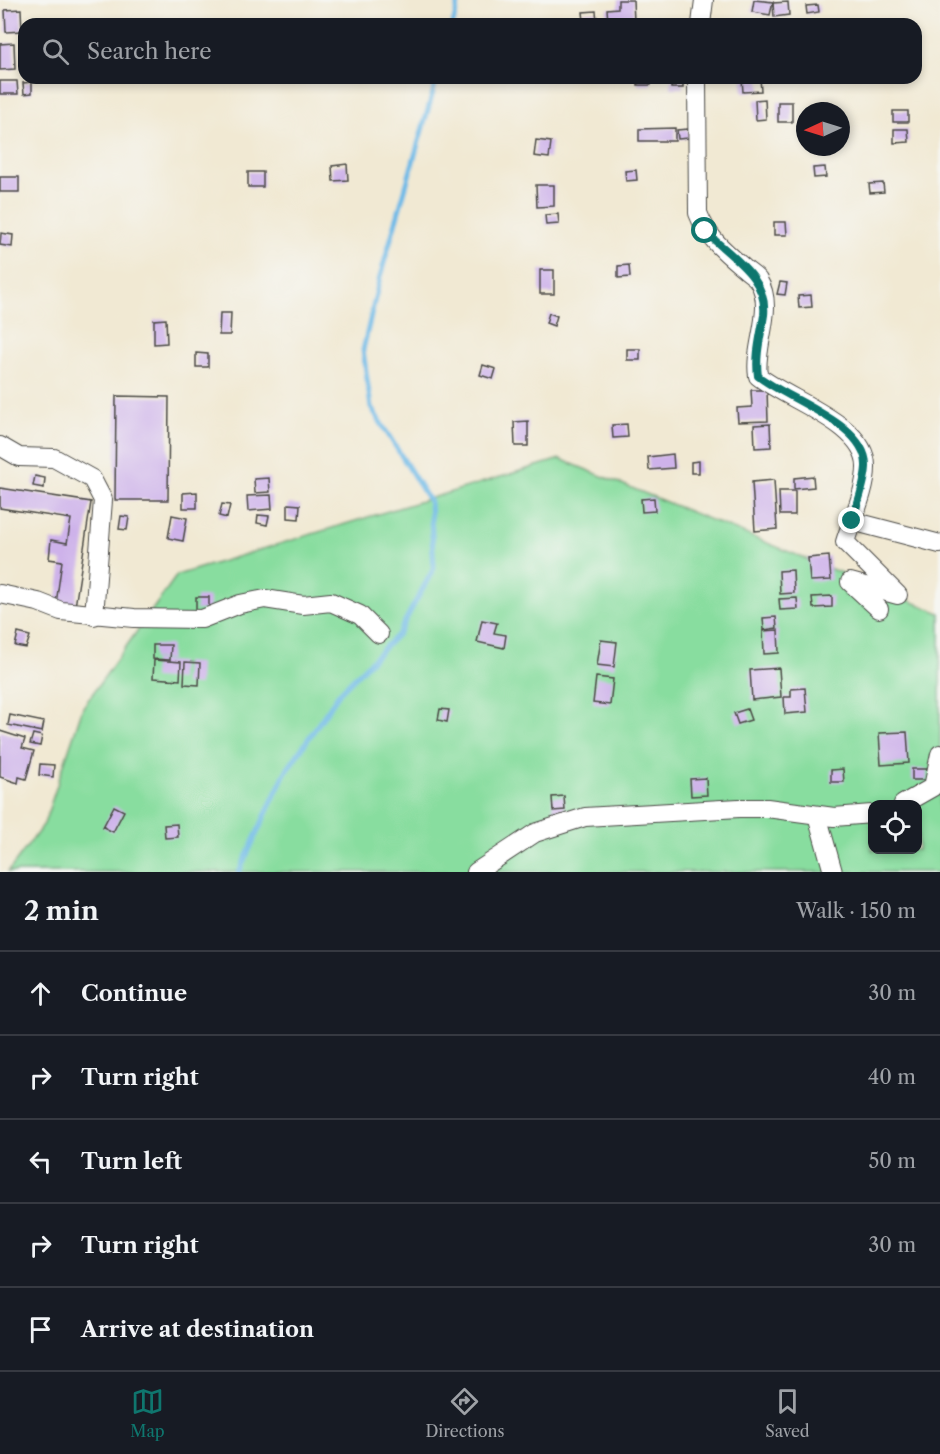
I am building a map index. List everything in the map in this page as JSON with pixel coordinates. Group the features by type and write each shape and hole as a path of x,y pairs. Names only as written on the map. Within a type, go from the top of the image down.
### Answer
{"street":[{"path":"702,18 704,0"},
{"path":"697,84 698,213 705,231 758,280 764,300 756,364 758,376 848,430 862,447 866,466 845,542 898,595 850,582 879,609"},
{"path":"0,446 19,457 54,458 92,479 103,500 94,616"},
{"path":"852,521 940,544"},
{"path":"0,594 38,602 61,611 94,616 202,619 240,604 265,599 303,605 331,602 360,615 379,634"},
{"path":"910,800 933,787 940,754"},
{"path":"476,872 535,833 585,817 739,808 767,808 834,817 868,814"},
{"path":"817,814 833,872"}],"green space":[{"path":"560,459 940,613 940,872 8,872 44,824 83,707 177,575"}],"building":[{"path":"618,0 633,0 634,18 608,18 607,9 618,8"},
{"path":"754,0 773,2 770,15 752,12"},
{"path":"788,2 789,15 774,17 773,3"},
{"path":"818,5 819,12 807,14 806,6"},
{"path":"21,9 18,31 6,32 5,10"},
{"path":"596,11 597,18 584,18 583,12"},
{"path":"14,43 15,69 0,70 0,44"},
{"path":"0,81 17,81 18,94 0,94"},
{"path":"23,84 32,84 32,93 24,94"},
{"path":"671,84 683,84 683,88 671,88"},
{"path":"742,84 760,84 761,91 743,92"},
{"path":"765,99 766,119 756,120 755,100"},
{"path":"778,102 792,102 792,122 778,122"},
{"path":"893,111 908,111 908,122 893,122"},
{"path":"675,128 675,141 639,141 639,129"},
{"path":"688,129 689,138 678,139 677,130"},
{"path":"894,129 908,129 909,142 894,143"},
{"path":"536,140 551,142 549,158 534,156"},
{"path":"347,164 348,180 333,181 332,166"},
{"path":"825,167 826,177 814,178 813,168"},
{"path":"636,170 637,180 626,181 625,171"},
{"path":"248,172 263,172 263,187 248,187"},
{"path":"0,177 19,177 19,192 0,192"},
{"path":"883,183 884,192 870,193 869,184"},
{"path":"536,185 554,185 554,206 537,207"},
{"path":"558,214 559,224 546,225 545,215"},
{"path":"774,222 786,222 787,235 774,235"},
{"path":"1,233 13,235 12,247 0,245"},
{"path":"629,265 630,277 618,278 618,266"},
{"path":"540,270 554,270 554,294 540,294"},
{"path":"780,282 787,283 785,295 777,294"},
{"path":"811,295 812,307 799,308 798,296"},
{"path":"220,313 231,313 230,335 219,335"},
{"path":"549,313 557,316 554,326 546,323"},
{"path":"166,319 167,343 154,344 154,320"},
{"path":"627,349 640,349 640,360 627,360"},
{"path":"196,353 208,354 208,367 196,367"},
{"path":"483,365 496,369 493,379 480,375"},
{"path":"751,390 767,390 768,421 738,422 737,408 752,407"},
{"path":"116,396 169,397 168,500 115,500"},
{"path":"528,421 528,446 515,446 514,422"},
{"path":"627,424 628,437 613,438 612,425"},
{"path":"770,424 771,447 755,448 754,425"},
{"path":"673,454 674,468 649,470 648,457"},
{"path":"699,461 699,473 691,473 691,462"},
{"path":"35,476 45,478 44,488 33,486"},
{"path":"813,476 814,487 794,489 794,478"},
{"path":"269,478 270,492 255,493 254,479"},
{"path":"774,480 777,529 755,531 752,482"},
{"path":"0,488 91,502 75,607 56,604 62,561 49,559 51,540 67,543 71,519 0,508"},
{"path":"779,491 795,491 795,515 780,515"},
{"path":"197,492 197,508 183,508 183,493"},
{"path":"271,495 272,509 248,511 247,496"},
{"path":"654,498 655,511 642,512 641,499"},
{"path":"222,504 230,505 227,518 219,516"},
{"path":"288,504 300,505 299,519 288,518"},
{"path":"172,515 187,518 183,541 168,538"},
{"path":"258,515 269,516 267,525 257,523"},
{"path":"121,516 129,517 127,530 119,529"},
{"path":"829,556 831,580 810,581 808,558"},
{"path":"793,570 794,593 780,594 779,571"},
{"path":"832,596 832,607 813,608 812,597"},
{"path":"196,597 209,597 209,610 196,610"},
{"path":"797,598 798,609 780,610 779,599"},
{"path":"776,617 777,628 764,630 763,618"},
{"path":"482,620 497,623 494,633 506,635 504,648 477,642"},
{"path":"778,630 779,653 764,654 763,631"},
{"path":"18,633 30,636 26,648 15,646"},
{"path":"601,640 617,642 614,667 597,665"},
{"path":"153,645 171,645 170,660 153,659"},
{"path":"154,660 181,662 180,680 153,678"},
{"path":"185,662 200,663 199,685 184,684"},
{"path":"779,668 781,697 752,700 750,670"},
{"path":"596,677 613,679 610,705 593,703"},
{"path":"805,688 807,712 785,714 784,697 791,697 791,689"},
{"path":"440,709 449,710 447,722 438,720"},
{"path":"747,709 751,720 738,724 734,713"},
{"path":"10,715 44,722 42,732 8,725"},
{"path":"0,731 25,739 22,748 34,751 26,779 19,777 18,783 0,777"},
{"path":"907,732 909,763 881,765 879,733"},
{"path":"33,734 42,736 40,746 30,744"},
{"path":"40,764 54,765 53,777 39,775"},
{"path":"843,769 844,782 831,782 831,770"},
{"path":"912,769 927,769 927,780 912,780"},
{"path":"706,778 707,795 691,796 690,779"},
{"path":"564,796 565,810 553,811 552,797"},
{"path":"114,806 124,811 113,832 103,827"},
{"path":"177,824 178,837 165,838 164,825"}],"waterway":[{"path":"454,18 459,0"},
{"path":"239,872 285,773 340,692 398,634 434,568 430,502 371,407 363,350 380,277 435,84"}],"route":[{"path":"705,231 758,280 764,300 756,364 758,376 848,430 862,447 866,466 864,482 852,521"}]}
